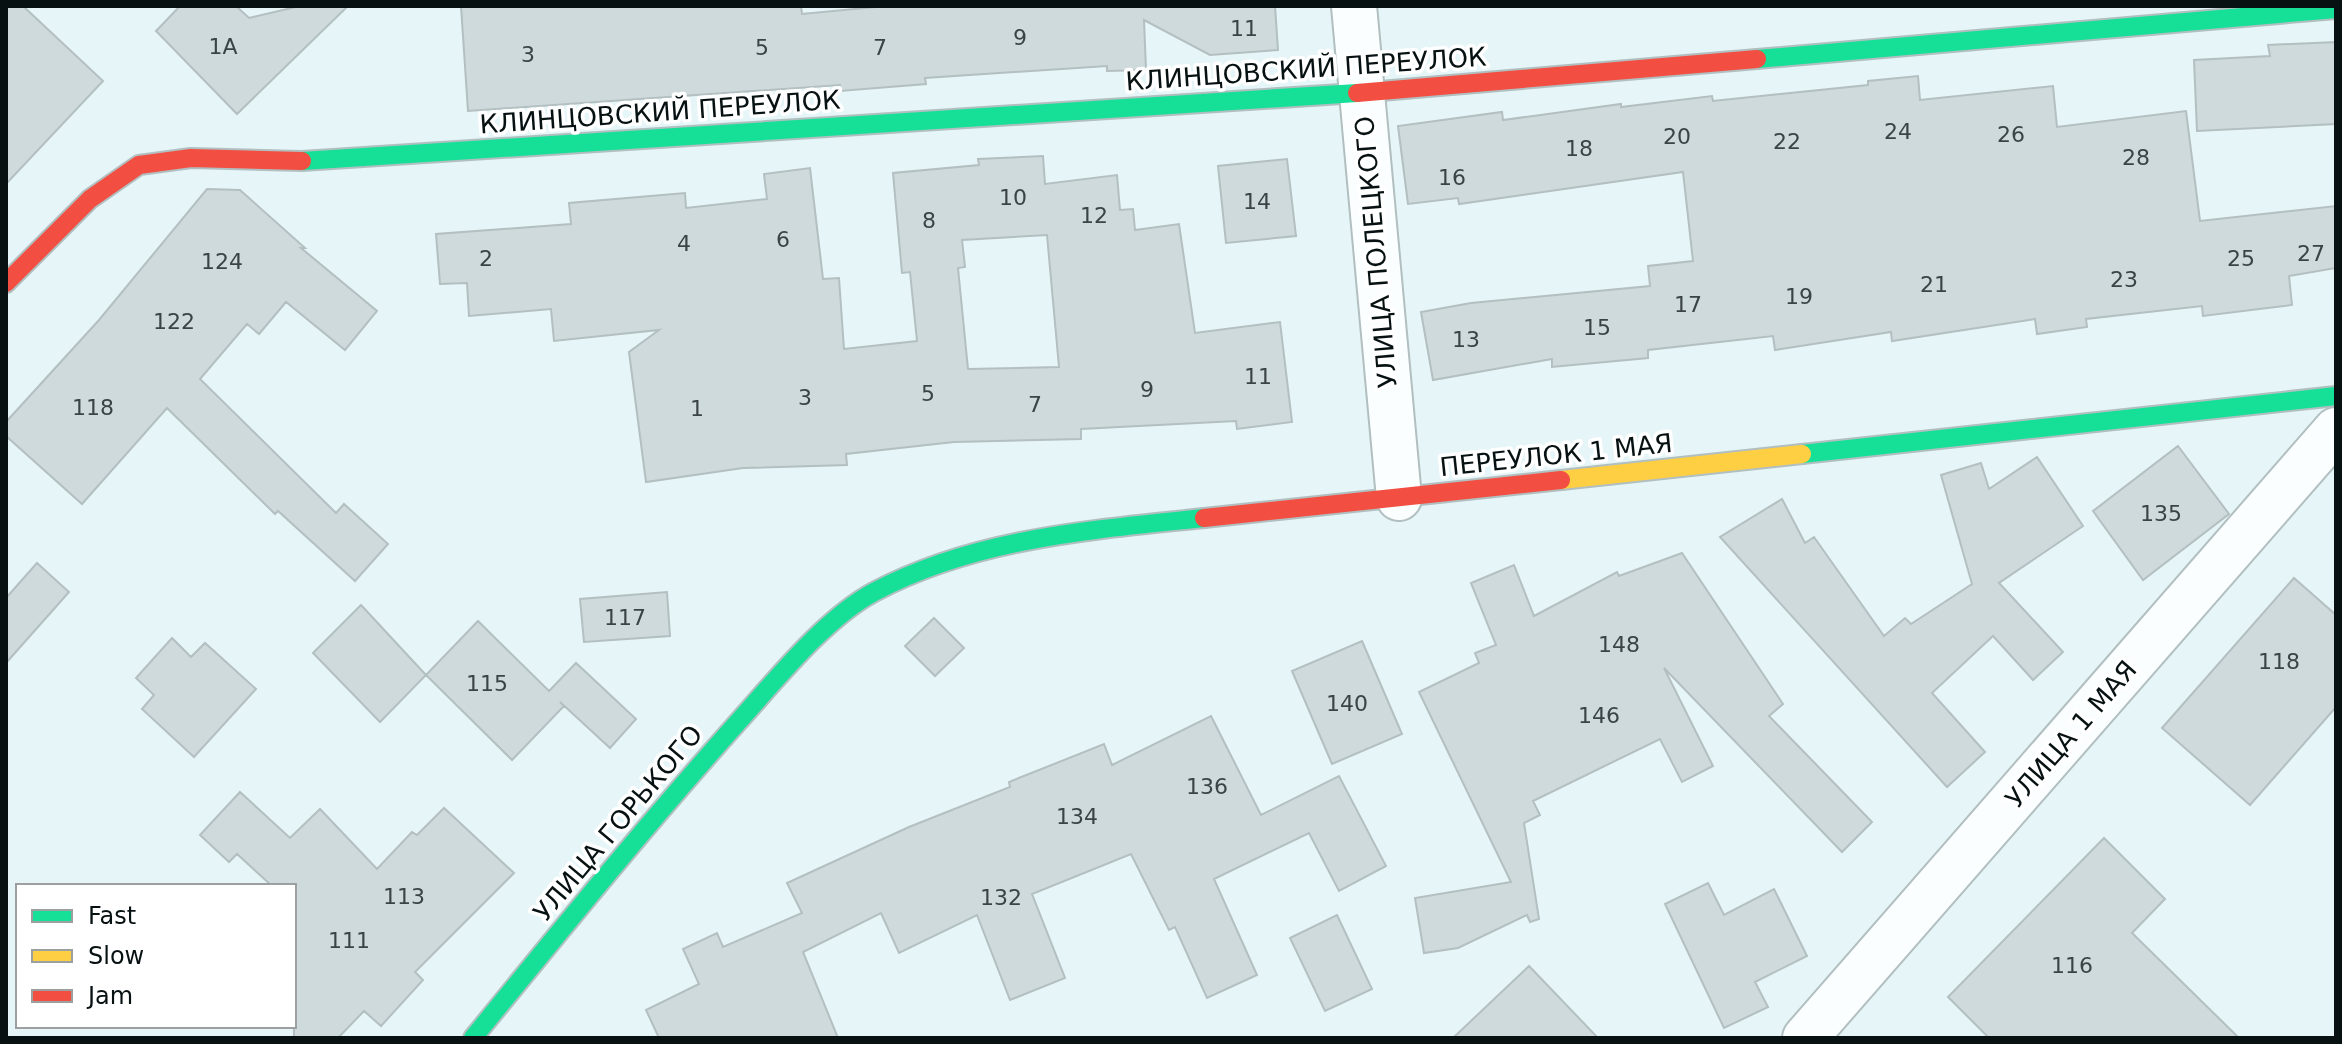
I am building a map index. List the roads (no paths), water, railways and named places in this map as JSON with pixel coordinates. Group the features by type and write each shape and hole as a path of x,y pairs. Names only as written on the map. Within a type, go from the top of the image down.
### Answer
{"street":[{"name":"УЛИЦА ПОЛЕЦКОГО","path":"1354,6 1399,498"},
{"name":"КЛИНЦОВСКИЙ ПЕРЕУЛОК","path":"6,283 84,205 135,166 200,157 279,162 1362,93 2336,9"},
{"name":"ПЕРЕУЛОК 1 МАЯ","path":"807,645 872,593 954,559 1048,535 2336,396"},
{"name":"УЛИЦА 1 МАЯ","path":"1805,1038 2336,430"},
{"name":"УЛИЦА ГОРЬКОГО","path":"473,1038 664,805 807,645"}]}
